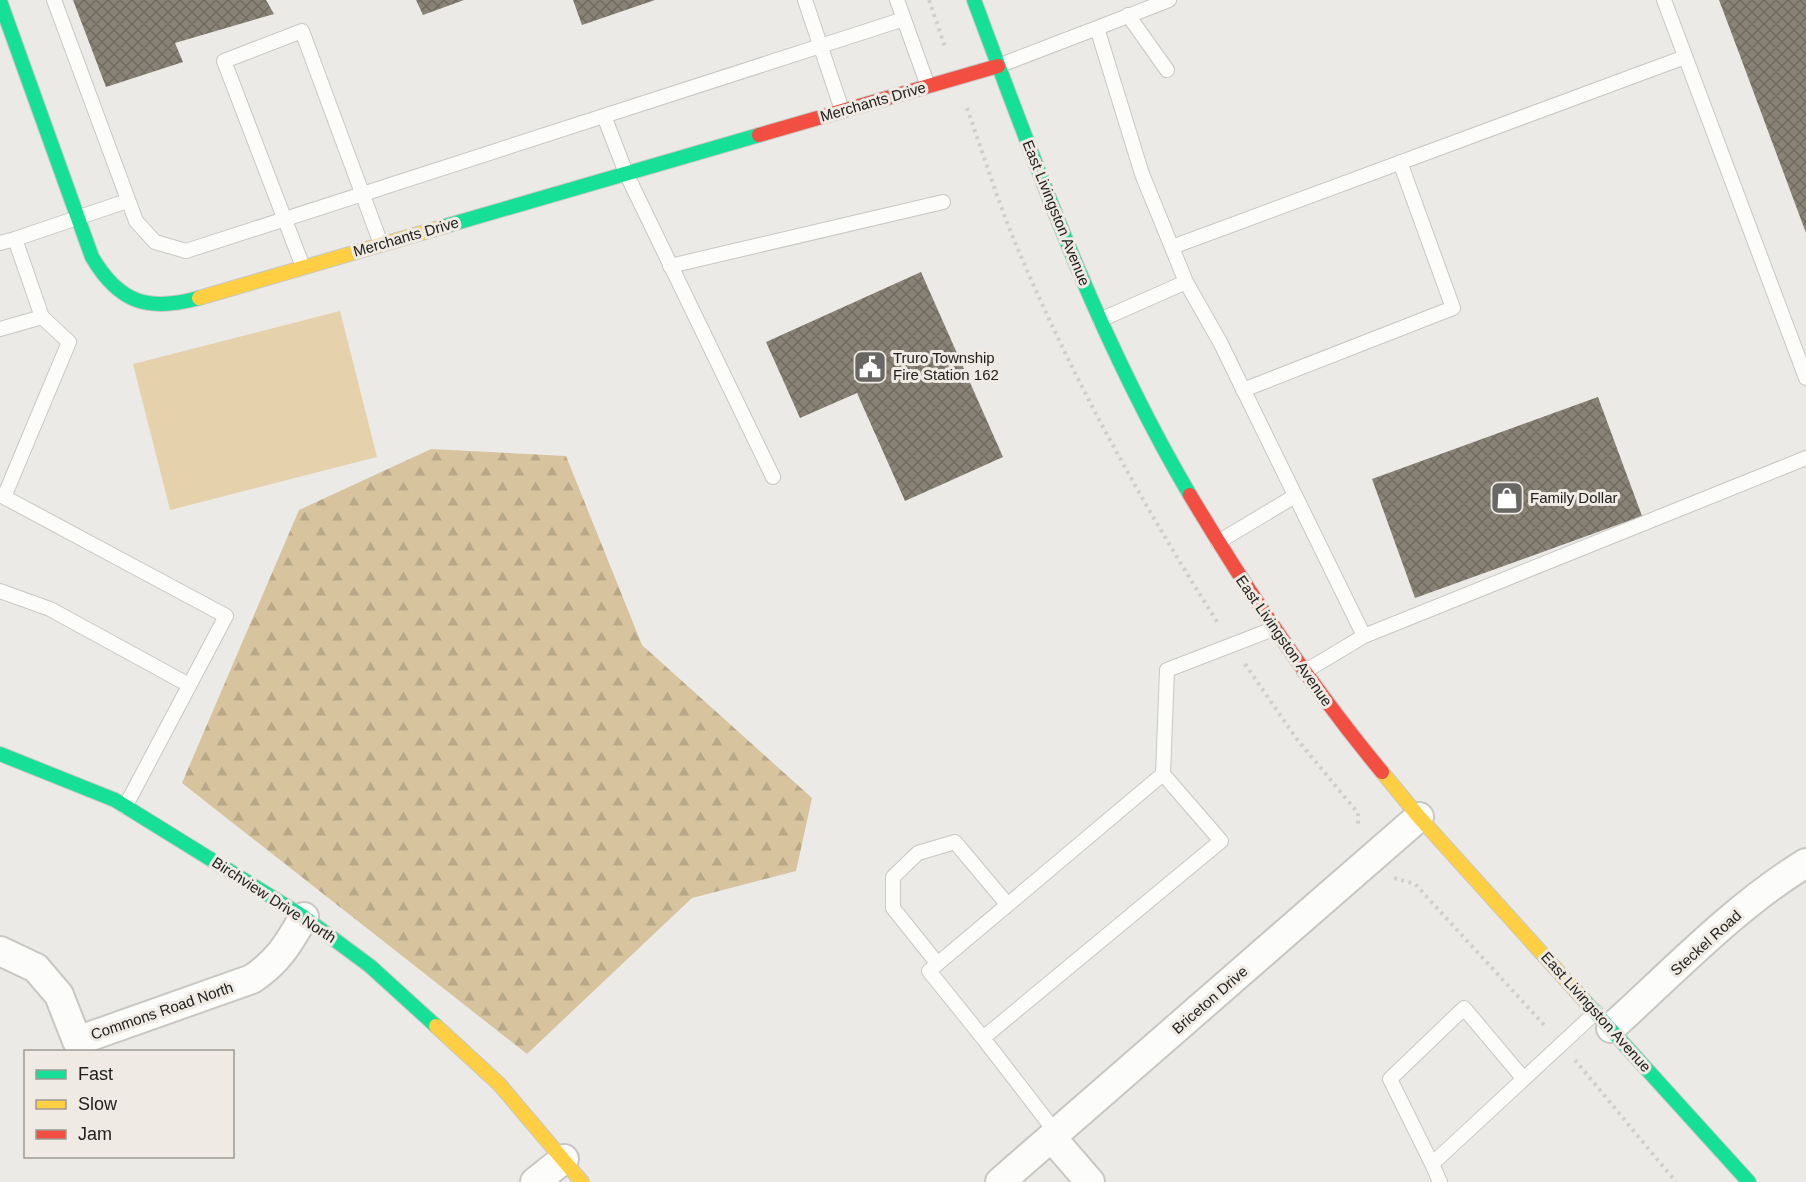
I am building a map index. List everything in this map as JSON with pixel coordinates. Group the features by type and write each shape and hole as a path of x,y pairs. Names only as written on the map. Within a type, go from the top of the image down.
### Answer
{"street":[{"name":"East Livingston Avenue","path":"974,0 1053,211 1100,320 1155,435 1273,629 1303,673 1419,817 1749,1182"},
{"name":"Merchants Drive","path":"0,1 92,257 102,276 112,287 128,299 144,304 180,303 998,66"},
{"name":"Birchview Drive North","path":"0,754 125,807 304,917 370,966 500,1084 582,1182"},
{"name":"Briceton Drive","path":"1000,1182 1419,817"},
{"name":"Steckel Road","path":"1604,1020 1785,876 1806,863"},
{"name":"Commons Road North","path":"0,951 36,969 60,995 77,1041 252,979 272,966 285,951 304,917"},
{"path":"1054,1136 1090,1182"},
{"path":"535,1182 564,1159"}],"lane":[{"path":"54,0 136,221 155,242 186,251 904,19"},
{"path":"805,0 842,110"},
{"path":"897,0 928,86"},
{"path":"998,66 1097,28 1133,9 1169,0"},
{"path":"1664,0 1806,378"},
{"path":"1133,9 1167,70"},
{"path":"1097,28 1142,174 1186,282 1220,342 1364,636"},
{"path":"303,267 225,61 302,31 381,245"},
{"path":"1172,247 1685,57"},
{"path":"604,116 626,173 773,477"},
{"path":"1244,390 1453,308 1400,162"},
{"path":"0,243 127,201"},
{"path":"670,266 943,202"},
{"path":"15,239 42,317 69,342 2,496 226,616 125,807"},
{"path":"1100,320 1186,282"},
{"path":"0,329 42,317"},
{"path":"1303,673 1364,636 1806,458"},
{"path":"1218,542 1295,496"},
{"path":"0,591 50,609 189,685"},
{"path":"983,1038 1221,841 1163,774 1167,670 1273,629"},
{"path":"1054,1136 983,1038 929,971 1163,774"},
{"path":"937,963 893,908 893,877 918,854 956,842 1007,904"},
{"path":"1440,1182 1390,1080 1464,1008 1523,1078"},
{"path":"1432,1164 1523,1078 1604,1020"}],"shaded area":[{"path":"340,311 377,457 170,510 133,364"}],"green space":[{"path":"431,449 566,456 642,645 812,798 796,871 692,898 527,1054 182,783 299,510"}],"building":[{"path":"73,0 266,0 274,14 175,43 183,62 106,87"},
{"path":"416,0 464,0 423,15"},
{"path":"573,0 655,0 582,25"},
{"path":"1719,0 1806,0 1806,233 1739,53"},
{"name":"Truro Township Fire Station 162","path":"921,272 1003,457 905,501 857,393 800,418 766,342"},
{"name":"Family Dollar","path":"1598,397 1642,516 1415,598 1372,479"}],"traffic: fast":[{"path":"974,0 1021,127 1098,314 1126,376 1190,495"},
{"path":"0,1 92,257 102,273 124,294 136,300 165,304 199,298"},
{"path":"442,227 759,135"},
{"path":"0,754 115,800 304,917 370,966 436,1026"},
{"path":"1584,1000 1749,1182"}],"traffic: slow":[{"path":"199,298 442,227"},
{"path":"1382,772 1419,817 1584,1000"},
{"path":"436,1026 499,1084 582,1182"}],"traffic: jam":[{"path":"759,135 998,66"},
{"path":"1190,495 1234,567 1281,637 1330,706 1382,772"}],"place":[{"name":"Truro Township Fire Station 162","path":"870,367"},
{"name":"Family Dollar","path":"1507,498"}]}
